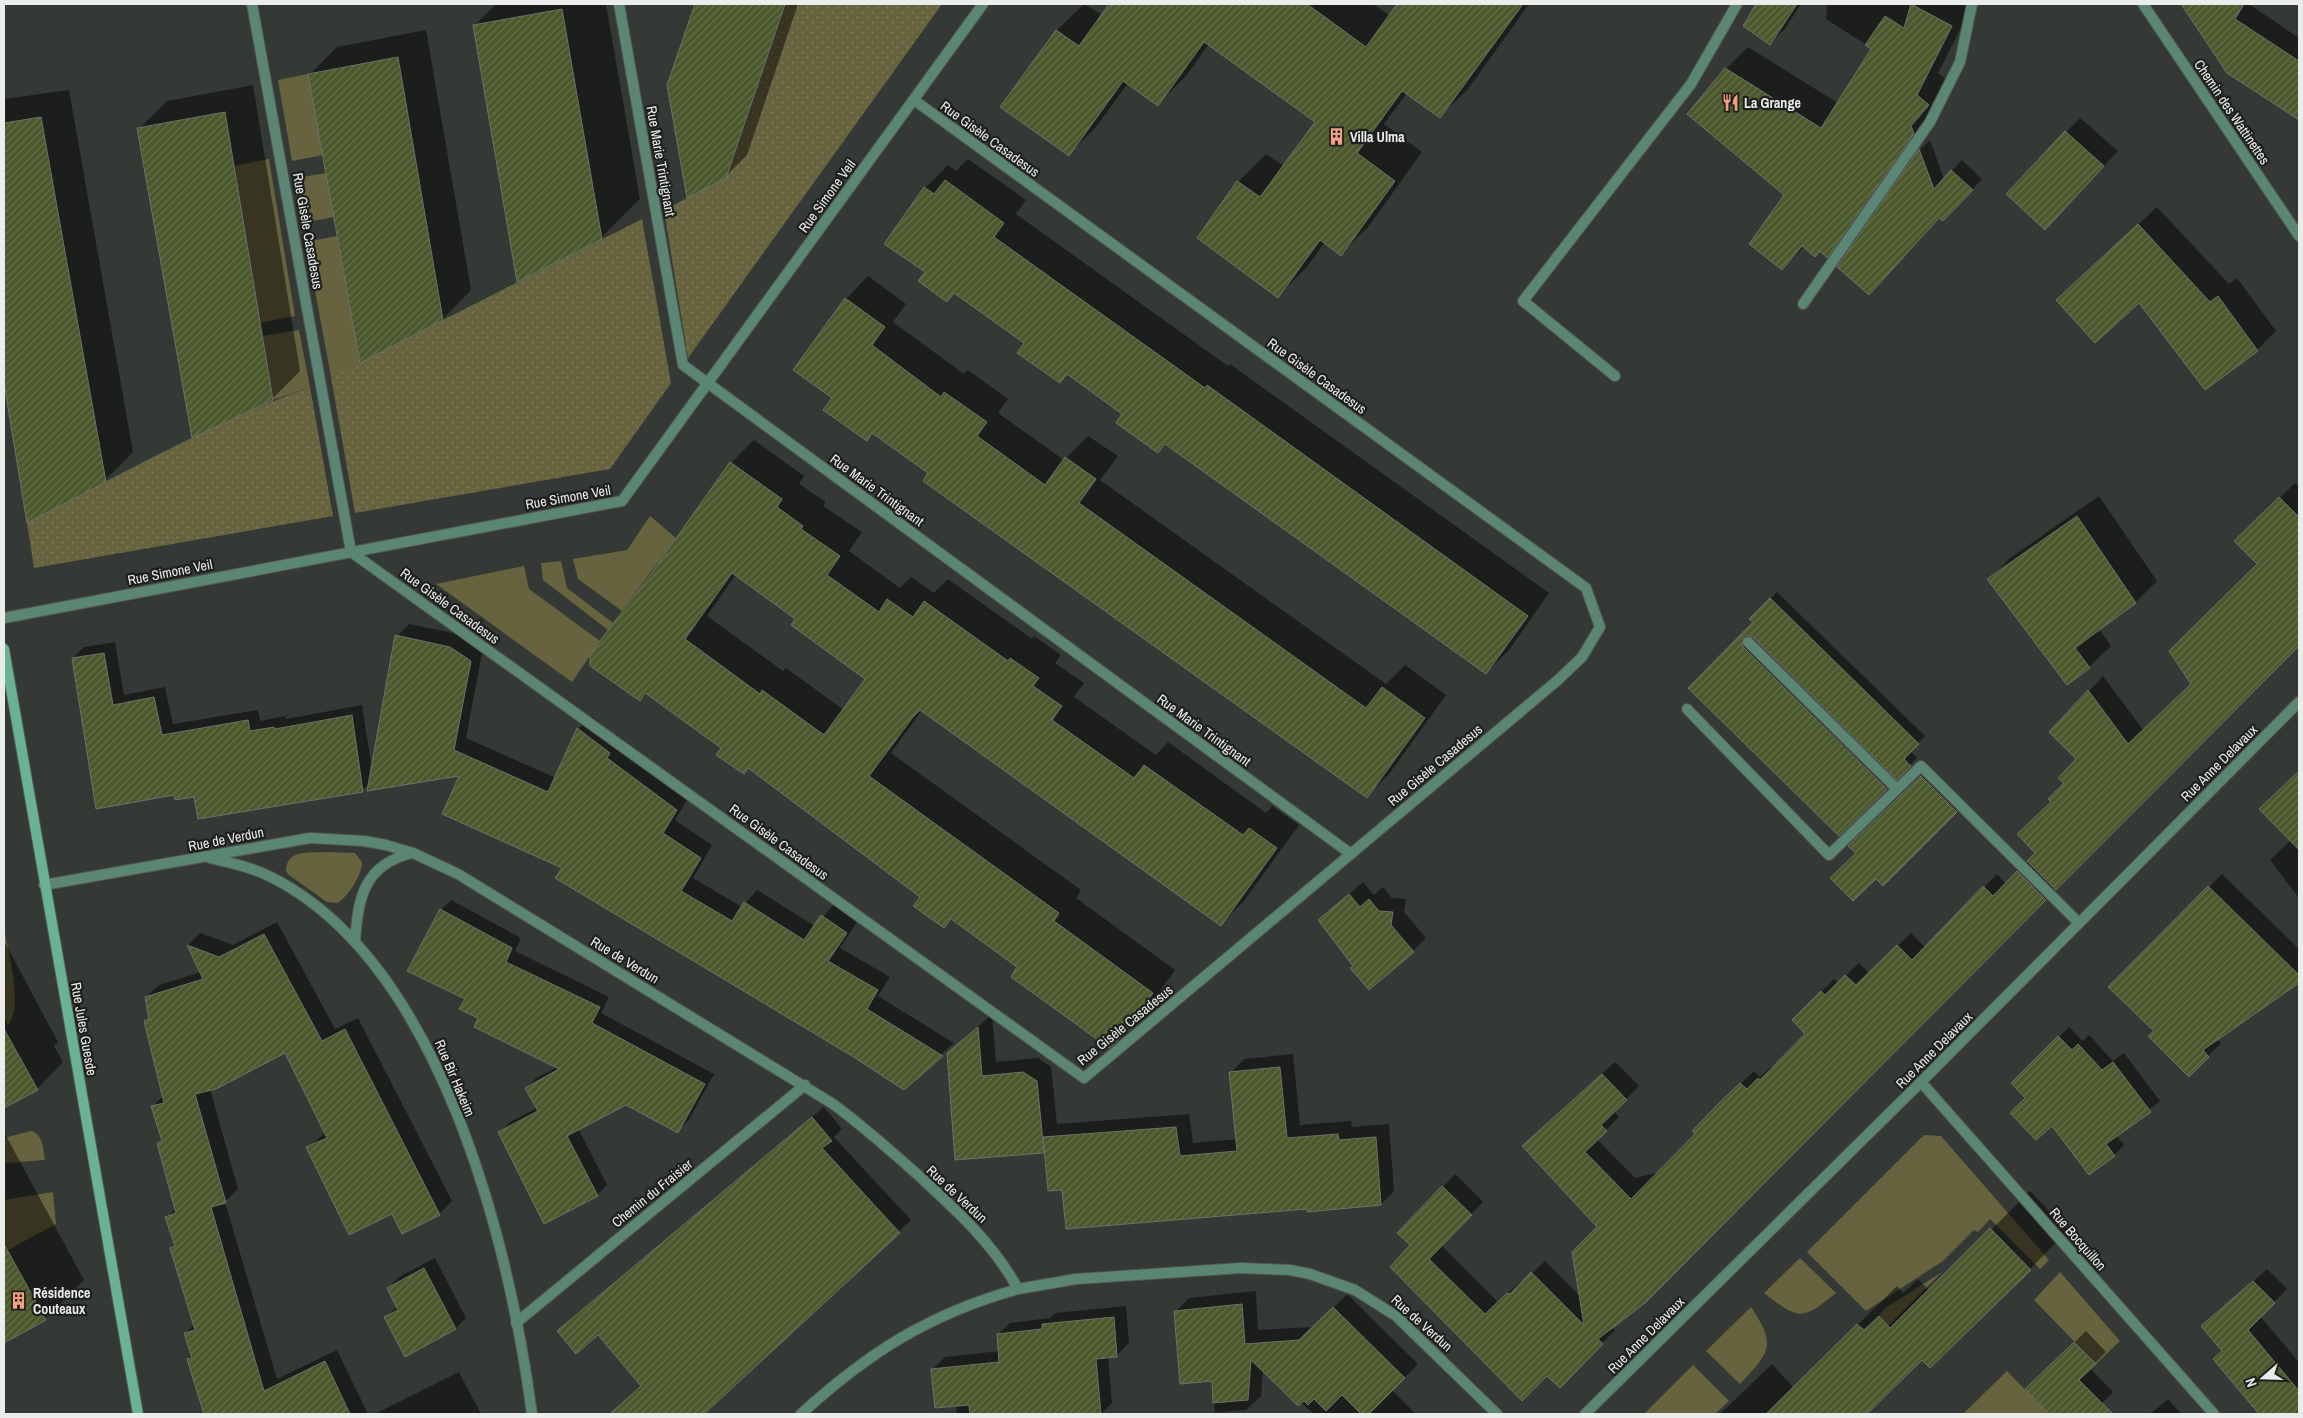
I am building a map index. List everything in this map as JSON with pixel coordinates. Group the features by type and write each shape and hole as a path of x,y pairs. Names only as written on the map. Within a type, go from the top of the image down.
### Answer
{"street":[{"name":"Rue Gisèle Casadesus","path":"252,4 351,552 1084,1078 1558,680 1582,657 1600,627 1586,588 914,100"},
{"name":"Rue Marie Trintignant","path":"619,4 683,365 1351,854"},
{"name":"Rue Simone Veil","path":"4,618 622,501 983,4"},
{"path":"1615,376 1523,301 1691,84 1737,4"},
{"path":"1803,304 1930,122 1960,62 1972,4"},
{"name":"Chemin des Wattinettes","path":"2143,4 2299,236"},
{"path":"1748,642 1897,790"},
{"name":"Rue Jules Guesde","path":"4,651 138,1414"},
{"name":"Rue Anne Delavaux","path":"1585,1414 1921,1082 2299,702"},
{"path":"1686,709 1829,855 1921,766 2079,923"},
{"name":"Rue de Verdun","path":"44,885 310,838 364,841 413,853 458,874 805,1085 867,1129 954,1208 994,1250 1018,1289 1076,1280 1241,1268 1290,1270 1310,1274 1355,1290 1396,1316 1497,1414"},
{"path":"355,942 357,911 361,896 368,883 387,862 413,853"},
{"name":"Rue Bir Hakeim","path":"204,857 253,869 272,878 316,906 355,942 394,991 428,1048 442,1077 494,1229 516,1323 532,1414"},
{"name":"Rue Bocquillon","path":"1921,1082 2214,1414"},
{"name":"Chemin du Fraisier","path":"516,1323 805,1085"},
{"path":"801,1414 856,1367 903,1336 958,1309 1018,1289"}],"shaded area":[{"path":"785,4 942,4 688,358 664,210 726,178"},
{"path":"308,74 323,155 292,161 278,80"},
{"path":"269,159 295,316 260,323 234,166"},
{"path":"326,173 334,217 303,223 296,178"},
{"path":"642,219 671,383 610,469 355,513 331,377"},
{"path":"337,236 360,363 331,377 306,242"},
{"path":"299,330 310,387 273,400 262,336"},
{"path":"310,387 333,516 34,568 27,523 202,433 273,401"},
{"path":"650,516 676,538 622,611 578,579 573,559 627,550"},
{"path":"561,561 567,588 613,623 608,630 543,580 541,563"},
{"path":"524,566 529,589 600,641 572,682 436,584"},
{"path":"308,852 355,853 362,862 360,873 354,884 338,903 327,902 286,871 290,858 295,855"},
{"path":"4,928 15,992 13,1016 8,1025 4,1017"},
{"path":"31,1131 41,1139 45,1160 4,1163 4,1138"},
{"path":"1924,1135 1941,1136 2049,1260 2040,1269 1990,1219 1978,1232 1974,1230 1943,1261 1866,1311 1807,1252"},
{"path":"53,1192 56,1224 8,1250 4,1241 4,1200"},
{"path":"1800,1258 1836,1293 1815,1309 1800,1314 1785,1308 1764,1293"},
{"path":"1942,1272 1888,1326 1879,1316 1884,1309"},
{"path":"2060,1272 2120,1341 2096,1364 2034,1300"},
{"path":"1751,1307 1764,1331 1767,1340 1766,1348 1764,1356 1740,1384 1706,1351"},
{"path":"1693,1365 1729,1401 1715,1414 1644,1414"},
{"path":"2007,1371 2047,1412 2045,1414 1963,1414"}],"building":[{"path":"695,4 785,4 726,178 687,198 667,85"},
{"name":"Villa Ulma","path":"1109,4 1307,4 1366,47 1397,4 1523,4 1440,118 1402,91 1357,153 1395,181 1341,256 1320,240 1278,298 1197,238 1237,181 1260,197 1315,122 1204,42 1158,106 1123,81 1069,156 1000,107 1056,30 1079,46"},
{"path":"1756,4 1797,4 1770,45 1743,26"},
{"path":"1911,4 1952,26 1917,95 1929,105 1911,126 1914,134 1827,258 1820,251 1815,257 1802,246 1782,270 1749,244 1784,195 1687,114 1725,68 1821,128 1871,49 1865,45 1885,16 1904,28"},
{"path":"2181,4 2244,4 2235,19 2299,61 2299,120 2227,73"},
{"path":"562,9 602,239 517,282 473,25"},
{"path":"398,57 443,320 360,363 308,74"},
{"path":"225,112 273,400 192,438 137,128"},
{"path":"41,117 106,482 27,523 4,383 4,123"},
{"path":"2065,131 2104,166 2045,230 2006,194"},
{"path":"1919,149 1934,189 1951,170 1973,190 1943,221 1939,218 1869,295 1837,267"},
{"path":"945,180 1004,223 994,237 1205,388 1207,385 1528,616 1486,674 1165,444 1158,453 1116,423 1122,414 1067,374 1060,383 1017,353 1024,343 954,293 947,302 918,281 925,272 884,244 924,187 934,194"},
{"path":"2138,224 2210,302 2218,296 2258,351 2205,390 2139,303 2095,343 2056,300"},
{"path":"845,298 885,327 872,345 941,397 944,392 987,422 977,436 1045,485 1065,457 1096,479 1079,503 1366,708 1382,687 1425,718 1367,798 923,481 928,473 872,433 867,441 823,410 832,398 793,370"},
{"path":"730,462 782,499 777,507 803,526 801,529 840,556 827,575 879,612 887,599 913,617 924,601 1008,661 1010,658 1039,678 1033,686 1062,706 1052,720 1134,778 1144,765 1243,835 1249,828 1277,848 1221,926 920,710 913,717 869,776 1059,913 1054,921 1153,993 1120,1038 1109,1048 1011,977 1017,967 951,919 944,928 913,906 920,897 748,768 744,774 716,755 721,748 645,693 640,701 590,666 590,654 648,578","holes":["732,573 795,619 791,625 865,679 824,735 762,690 760,694 685,639"]},
{"path":"2279,497 2299,517 2299,646 2056,890 2027,861 2035,853 2017,834 2051,802 2048,799 2064,783 2058,778 2076,759 2049,732 2088,690 2128,744 2191,684 2169,651 2257,564 2234,541"},
{"path":"2077,516 2136,603 2075,648 2090,668 2067,685 1987,579"},
{"path":"1770,598 1919,744 1904,759 1911,766 1897,780 1753,637 1747,635 1743,638 1743,647 1887,789 1839,836 1688,688 1753,622 1749,619"},
{"path":"395,635 450,647 471,661 454,750 548,792 577,728 610,753 607,758 677,810 663,833 701,858 681,891 732,921 744,902 804,940 821,915 847,933 828,961 878,990 867,1009 943,1056 904,1090 852,1056 555,878 562,868 442,814 459,776 367,791"},
{"path":"104,653 113,705 154,697 162,735 248,720 250,731 274,727 275,729 352,715 363,792 198,819 194,797 175,800 174,795 96,809 72,658"},
{"path":"2299,771 2299,850 2259,809"},
{"path":"1921,776 1957,812 1883,886 1876,879 1853,901 1830,878 1856,853 1848,846"},
{"path":"2017,871 2046,900 1645,1303 1598,1339 1603,1344 1560,1388 1547,1376 1522,1401 1390,1267 1410,1245 1397,1233 1442,1186 1472,1215 1429,1259 1485,1314 1507,1293 1510,1294 1531,1272 1584,1325 1572,1252 1597,1227 1522,1146 1602,1074 1627,1100 1601,1125 1607,1131 1585,1152 1631,1199 1695,1134 1692,1131 1740,1083 1747,1089 1758,1078 1760,1080 1805,1034 1792,1020 1821,991 1825,995 1845,975 1856,985 1897,945 1912,960 1983,886 1993,896"},
{"path":"2208,886 2299,975 2299,983 2203,1050 2209,1057 2189,1077 2148,1036 2154,1031 2108,987"},
{"path":"1349,894 1360,907 1369,899 1379,911 1393,912 1391,925 1414,952 1369,990 1350,968 1353,966 1318,920"},
{"path":"440,909 512,948 506,962 600,1007 592,1023 705,1084 678,1133 626,1105 567,1136 598,1196 544,1224 498,1132 538,1111 525,1088 559,1069 474,1027 478,1018 459,1009 465,999 407,971"},
{"path":"264,934 322,1041 345,1029 440,1215 402,1234 392,1214 349,1235 306,1147 327,1138 285,1053 216,1089 195,1094 226,1203 211,1207 264,1391 325,1361 350,1414 204,1414 187,1359 192,1358 184,1333 195,1330 170,1248 175,1246 165,1217 176,1213 157,1143 162,1141 151,1106 164,1103 144,1021 149,1019 145,997 203,979 187,945 219,957"},
{"path":"978,1027 982,1076 1023,1072 1037,1081 1044,1153 955,1160 947,1053"},
{"path":"4,1029 38,1090 4,1108"},
{"path":"2058,1036 2072,1050 2078,1044 2102,1070 2113,1062 2151,1112 2106,1144 2115,1156 2089,1175 2052,1126 2036,1140 2010,1113 2025,1098 2011,1083"},
{"path":"1280,1067 1287,1138 1338,1134 1339,1140 1376,1137 1381,1205 1307,1212 1307,1209 1066,1229 1062,1190 1048,1191 1043,1137 1176,1127 1180,1156 1237,1151 1229,1072"},
{"path":"812,1117 832,1141 822,1148 900,1233 704,1414 610,1414 641,1386 598,1335 576,1354 557,1331"},
{"path":"1990,1228 2031,1270 1930,1368 1922,1360 1867,1414 1766,1414 1857,1324 1864,1330 1879,1316 1890,1328"},
{"name":"Résidence Couteaux","path":"4,1244 46,1320 4,1343"},
{"path":"424,1268 456,1329 405,1357 384,1317 398,1310 387,1288"},
{"path":"2253,1281 2275,1303 2248,1330 2299,1391 2299,1414 2259,1414 2213,1359 2222,1351 2201,1326"},
{"path":"1242,1304 1245,1344 1299,1340 1333,1307 1405,1378 1369,1414 1361,1414 1342,1395 1326,1411 1314,1399 1308,1405 1304,1401 1298,1406 1251,1360 1248,1400 1213,1403 1212,1381 1180,1384 1174,1311"},
{"path":"1114,1317 1117,1357 1096,1359 1101,1414 970,1414 969,1405 935,1408 931,1369 999,1362 997,1334 1042,1329 1042,1324"},
{"path":"2074,1342 2096,1364 2079,1380 2113,1414 2049,1414 2025,1389"}],"place":[{"name":"La Grange","path":"1730,103"},
{"name":"Villa Ulma","path":"1336,137"},
{"name":"Résidence Couteaux","path":"19,1301"}]}
